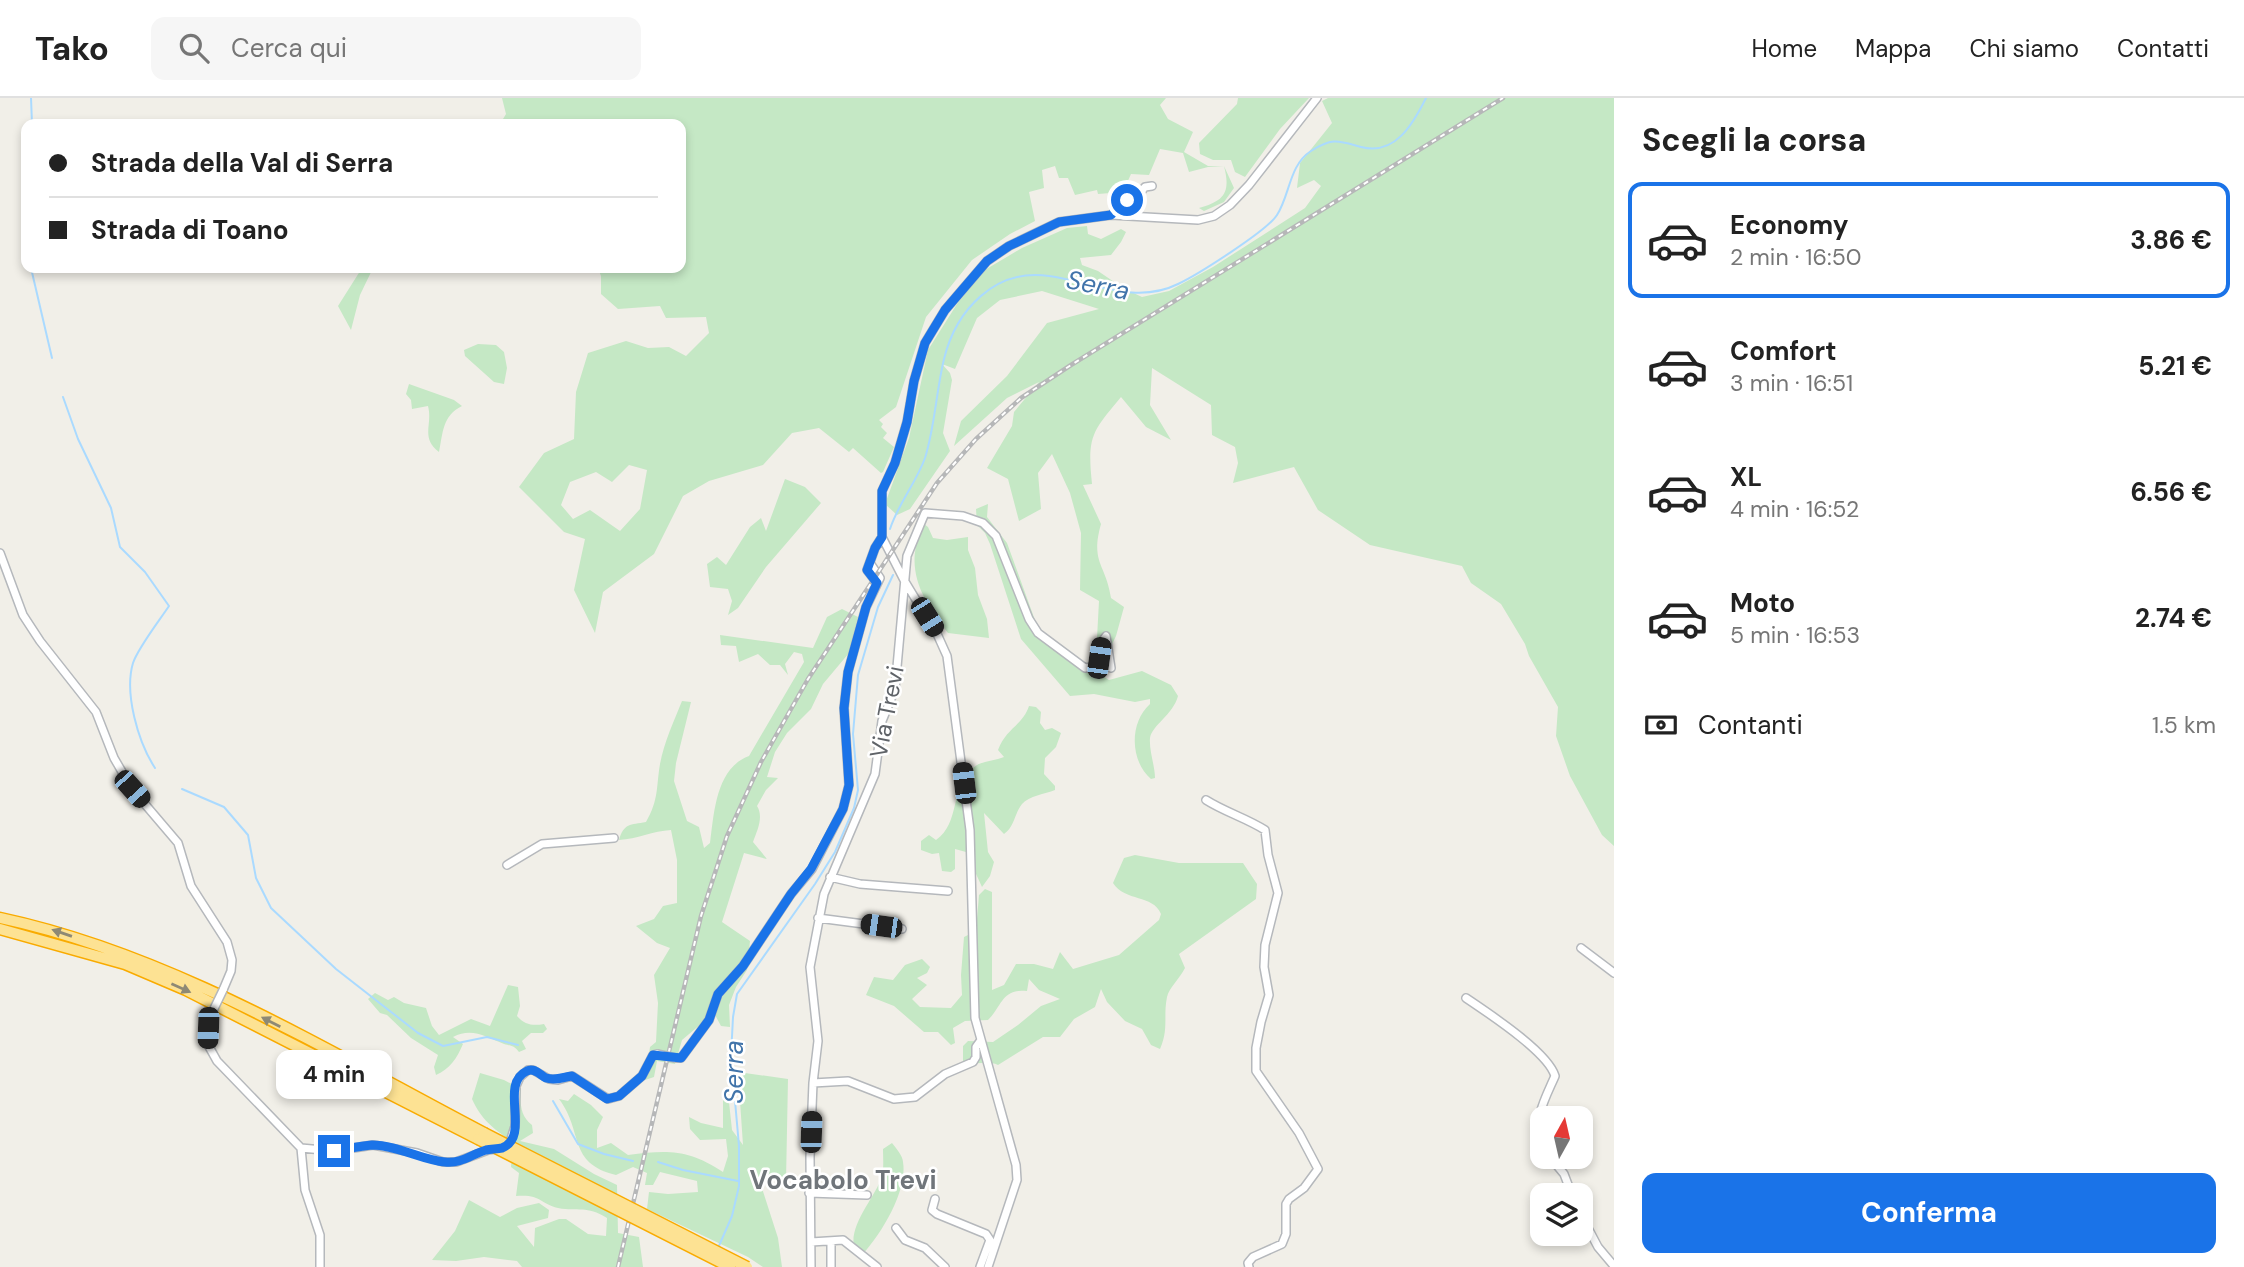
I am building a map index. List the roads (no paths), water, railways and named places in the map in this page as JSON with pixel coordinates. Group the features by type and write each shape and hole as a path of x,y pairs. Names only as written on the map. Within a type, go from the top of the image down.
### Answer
{"highway":[{"path":"0,918 48,928 192,981 730,1267"},
{"path":"0,929 125,964 186,990 747,1267"}],"street":[{"path":"988,1267 1017,1180 1016,1165 975,1018 970,830 947,656 882,537 882,491 895,463 907,422 914,381 925,343 945,310 987,261 1009,246 1059,222 1111,215 1198,220 1213,216 1230,205 1249,185 1317,98"},
{"path":"1111,215 1145,187 1152,186"},
{"name":"Via Trevi","path":"811,1267 809,1193 813,1083 818,1041 810,967 818,918 830,877 875,774 882,721 894,689 900,649 907,555 925,513 963,516 983,523 996,536 1029,619 1038,634 1085,668 1092,667 1099,658 1101,642 1106,636 1111,668"},
{"path":"301,1149 334,1151 373,1145 417,1153 443,1162 456,1162 488,1150 502,1148 510,1142 515,1126 516,1086 520,1077 528,1070 549,1079 558,1080 572,1076 607,1099 619,1096 642,1076 653,1055 681,1058 709,1020 718,994 743,966 811,869 843,809 849,785 844,708 848,672 866,607 877,583 868,574 875,548 882,537"},
{"path":"0,553 23,615 96,712 114,758 132,789 177,843 191,886 227,942 232,960 231,971 209,1018 207,1043 217,1061 301,1149 305,1190 320,1235 320,1267"},
{"path":"1206,800 1229,814 1252,821 1265,830 1268,855 1278,893 1265,944 1264,967 1269,995 1256,1048 1256,1071 1299,1133 1318,1169 1304,1188 1286,1204 1286,1234 1282,1244 1253,1257 1248,1263 1249,1267"},
{"path":"507,865 542,844 614,838"},
{"path":"830,877 860,884 948,891"},
{"path":"818,918 902,929"},
{"path":"1580,948 1614,973"},
{"path":"1466,998 1526,1042 1553,1068 1555,1076 1542,1106"},
{"path":"813,1083 848,1082 894,1099 915,1097 955,1068 973,1062 976,1047 981,1040"},
{"path":"809,1193 867,1195"},
{"path":"935,1199 932,1210 986,1234 990,1240 980,1267"},
{"path":"895,1228 905,1240 925,1248 945,1267"},
{"path":"1593,1238 1614,1266"},
{"path":"811,1242 843,1240 877,1267"},
{"path":"831,1241 831,1267"}],"waterway":[{"path":"31,98 32,119"},
{"name":"Serra","path":"890,529 925,458 941,371 950,341 968,309 981,296 995,286 1029,275 1049,276 1130,292 1162,290 1178,284 1231,252 1271,222 1281,207 1298,164 1311,151 1336,142 1373,149 1384,147 1409,127 1426,98"},
{"path":"32,273 52,358"},
{"path":"63,397 78,439 111,508 120,547 145,572 169,606 139,650 131,675 134,717 143,745 155,768"},
{"name":"Serra","path":"718,1248 732,1216 739,1186 739,1146 731,1056 737,994 815,884 835,852 854,808 858,790 853,734 858,675 878,607 893,575"},
{"path":"182,789 224,807 248,835 256,878 271,908 336,969 418,1033 443,1046 487,1037 518,1045"},
{"path":"553,1101 578,1144 633,1161"},
{"path":"658,1162 738,1181"}],"railway":[{"path":"618,1267 701,916 727,836 761,762 808,679 937,483 976,439 1021,398 1503,98"}],"district":[{"name":"Vocabolo Trevi","path":"843,1180"}]}
